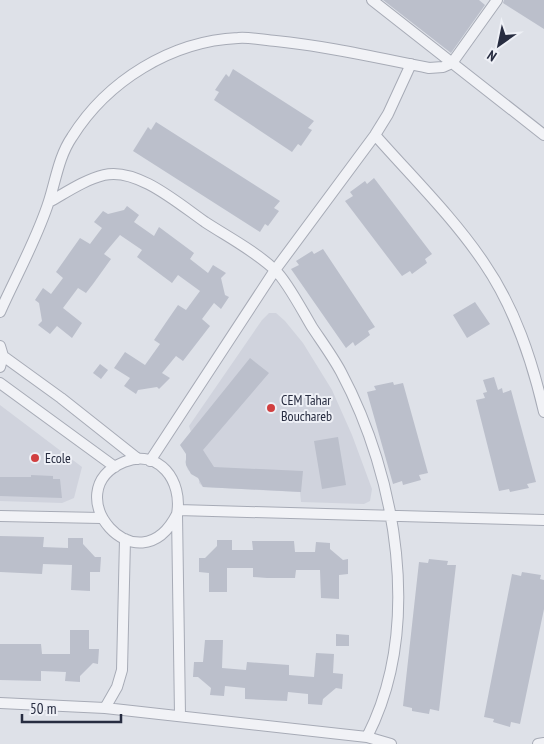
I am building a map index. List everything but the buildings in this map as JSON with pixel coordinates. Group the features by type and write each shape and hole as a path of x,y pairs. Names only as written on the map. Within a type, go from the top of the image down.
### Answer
{"street":[{"path":"372,0 544,135"},
{"path":"0,312 49,202 58,167 71,138 96,104 125,78 163,57 203,42 239,38 308,44 429,68 443,67 452,63 497,0"},
{"path":"150,461 276,270 375,136 388,114 411,64"},
{"path":"375,136 452,222 485,264 525,344 544,412"},
{"path":"49,202 85,181 105,175 121,173 138,179 161,192 276,270 341,372 360,413 377,462 392,517 398,568 396,628 389,676 380,712 367,737"},
{"path":"2,351 138,460"},
{"path":"0,367 2,351"},
{"path":"0,382 115,466"},
{"path":"178,512 172,525 156,537 138,542 125,539 107,527 101,518 97,504 98,490 105,477 115,466 138,460 150,461 162,467 171,476 177,488 180,501 178,512 180,715"},
{"path":"178,512 544,520"},
{"path":"0,516 101,518"},
{"path":"105,708 117,687 122,670 125,539"},
{"path":"0,703 105,708 180,715 367,737 391,744"},
{"path":"538,744 544,743"}],"shaded area":[{"name":"CEM Tahar Bouchareb","path":"269,313 276,313 303,343 332,390 352,435 372,489 370,501 364,504 301,502 300,492 203,487 199,483 199,477 188,470 185,462 188,454 181,446 191,432 189,426 262,320"},
{"name":"Ecole","path":"0,405 82,467 74,498 62,503 0,501"}],"place":[{"name":"CEM Tahar Bouchareb","path":"271,408"},
{"name":"Ecole","path":"35,458"}]}
